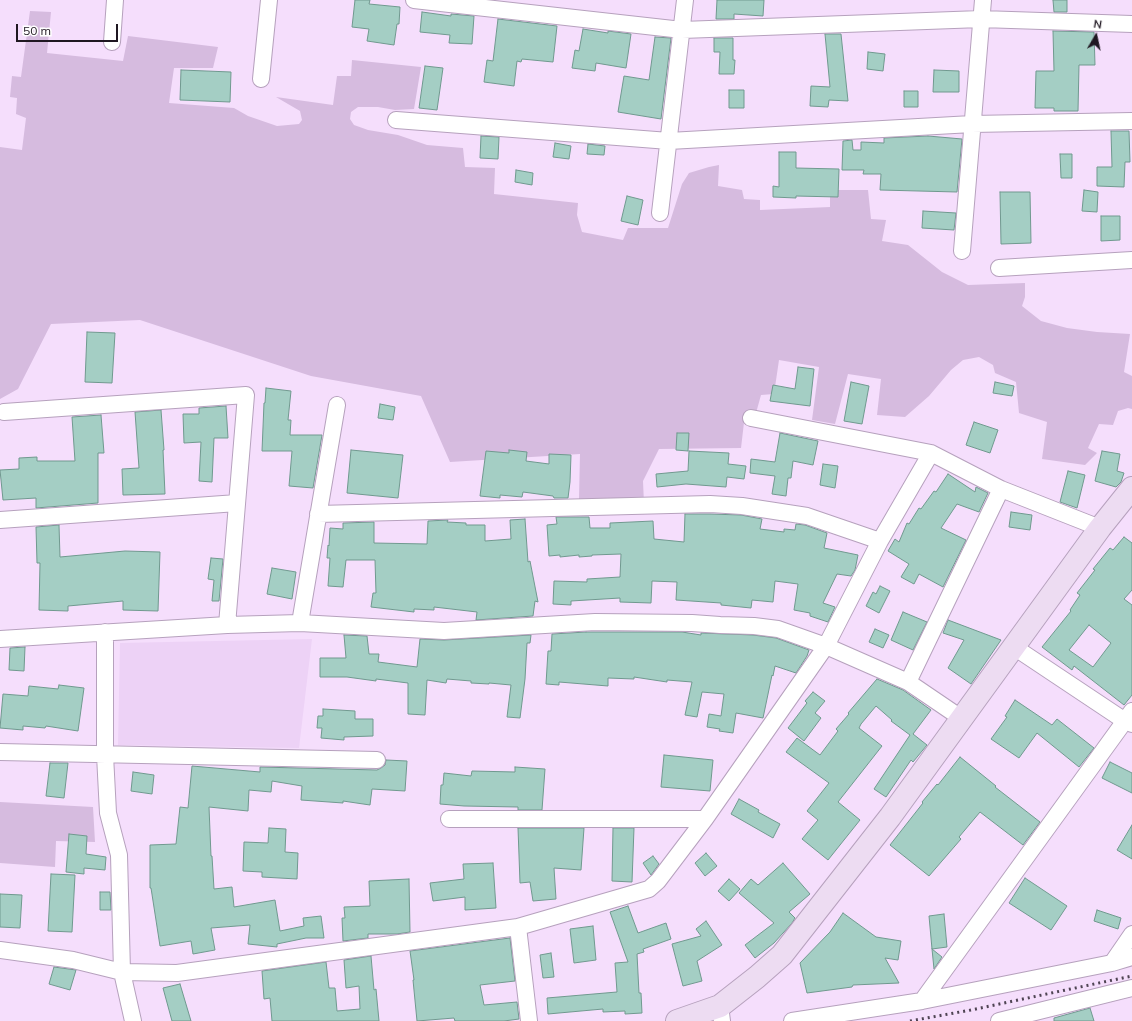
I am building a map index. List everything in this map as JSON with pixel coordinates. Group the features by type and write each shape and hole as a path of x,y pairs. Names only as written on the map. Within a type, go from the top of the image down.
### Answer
{"main road":[{"path":"677,1021 721,1013 782,956 890,817 1100,528 1132,488"}],"street":[{"path":"112,42 115,0"},
{"path":"261,79 269,0"},
{"path":"414,0 682,30 981,19 1132,24"},
{"path":"660,212 685,0"},
{"path":"962,251 983,0"},
{"path":"396,120 669,141 972,124 1132,121"},
{"path":"999,268 1132,260"},
{"path":"4,412 246,395 227,625"},
{"path":"300,623 337,405"},
{"path":"750,418 932,452 1001,489 1100,528"},
{"path":"0,950 73,960 122,972 176,972 518,927 637,894 649,889 658,881 705,819 826,646 880,540 932,452"},
{"path":"908,682 1001,489"},
{"path":"0,520 237,503"},
{"path":"318,514 710,504 742,506 807,516 880,540"},
{"path":"0,639 227,625 300,623 444,631 595,622 692,623 754,626 778,629 826,646 908,682 961,718"},
{"path":"105,632 105,755 108,813 119,855 122,972 134,1021"},
{"path":"922,1001 1130,719 1014,647"},
{"path":"0,752 377,760"},
{"path":"449,819 705,819"},
{"path":"518,927 529,1021"},
{"path":"1112,963 1132,934"},
{"path":"792,1021 922,1001 1112,963 1132,957"},
{"path":"999,1021 1132,988"}],"shaded area":[{"path":"30,11 51,12 47,53 123,61 128,36 218,47 213,68 174,68 169,103 234,108 248,116 277,126 299,124 302,120 300,111 276,97 333,105 337,76 351,76 352,60 421,67 414,109 395,110 378,107 358,107 351,112 350,119 354,125 368,130 398,135 427,145 463,148 465,167 495,168 494,194 578,203 577,215 582,232 623,240 628,228 668,228 682,184 689,173 719,165 718,186 742,190 744,199 760,200 760,210 830,207 830,190 868,190 871,219 886,220 882,241 908,245 942,272 968,285 1025,283 1025,297 1022,306 1041,321 1067,328 1130,334 1124,372 1132,376 1132,409 1128,408 1118,411 1113,425 1099,424 1088,448 1097,453 1085,465 1042,459 1047,422 1019,413 1016,382 995,373 993,365 979,357 963,360 951,370 929,396 905,417 877,415 881,379 848,374 835,424 812,420 819,367 779,360 774,394 761,395 756,413 745,414 741,448 659,449 643,481 644,504 579,499 580,454 450,462 421,396 311,376 140,320 51,324 18,389 0,399 0,147 22,150 26,118 16,114 17,98 10,97 12,76 21,77"},
{"path":"312,639 299,748 118,745 120,643"},
{"path":"0,802 93,807 95,842 56,841 55,867 0,863"}],"building":[{"path":"355,0 370,0 369,4 400,7 399,24 397,24 394,45 367,41 369,29 352,27"},
{"path":"717,0 764,0 763,16 734,14 734,19 716,19"},
{"path":"1053,0 1067,0 1067,12 1054,12"},
{"path":"422,12 451,16 451,14 474,16 472,44 449,43 450,35 420,32"},
{"path":"498,19 557,26 553,62 522,59 521,62 517,61 514,86 484,82 487,60 493,61"},
{"path":"583,29 608,33 608,31 631,34 626,68 596,63 595,71 572,68 575,50 579,51"},
{"path":"1053,31 1094,32 1095,65 1079,65 1078,111 1054,111 1054,108 1035,108 1036,71 1054,71"},
{"path":"825,34 841,34 848,101 829,100 828,107 810,106 811,86 830,87"},
{"path":"655,37 671,38 661,119 618,112 624,76 649,80"},
{"path":"714,38 733,38 733,60 735,60 734,74 719,74 720,52 714,52"},
{"path":"868,52 885,54 883,71 867,69"},
{"path":"425,66 443,68 437,110 419,108"},
{"path":"181,70 231,72 230,102 180,100"},
{"path":"934,70 959,71 959,92 933,92"},
{"path":"729,90 744,90 744,108 729,108"},
{"path":"904,91 918,91 918,107 904,107"},
{"path":"1111,131 1129,131 1130,162 1125,162 1124,187 1097,186 1097,167 1112,167"},
{"path":"481,136 499,137 498,159 480,158"},
{"path":"928,136 962,139 957,192 880,190 881,174 863,174 864,170 842,170 843,141 852,140 853,150 861,150 861,142 884,143 884,138"},
{"path":"555,143 571,146 569,159 553,157"},
{"path":"588,144 605,146 604,155 587,154"},
{"path":"779,152 796,152 796,168 839,169 838,197 773,197 773,186 779,187"},
{"path":"1060,154 1072,154 1072,178 1061,178"},
{"path":"516,170 533,173 532,185 515,182"},
{"path":"1084,190 1098,192 1097,212 1082,211"},
{"path":"1000,192 1030,192 1031,243 1001,244"},
{"path":"627,196 643,200 638,225 621,221"},
{"path":"923,211 956,213 954,230 922,228"},
{"path":"1101,216 1120,216 1120,240 1101,241"},
{"path":"87,332 115,333 112,383 85,382"},
{"path":"798,367 814,369 810,406 770,401 773,385 795,389"},
{"path":"851,382 869,386 862,424 844,421"},
{"path":"995,382 1014,386 1012,396 993,393"},
{"path":"266,388 291,391 288,420 291,420 290,435 322,435 313,488 289,486 292,451 262,451"},
{"path":"380,404 395,407 393,420 378,418"},
{"path":"226,406 228,438 214,438 212,482 199,481 201,442 184,443 183,414 199,414 199,408"},
{"path":"161,410 165,494 123,495 122,469 139,468 135,412"},
{"path":"101,415 104,453 98,453 98,503 36,508 36,498 3,500 0,470 19,469 19,458 37,457 37,461 75,461 72,417"},
{"path":"974,422 998,430 990,453 966,445"},
{"path":"677,433 689,433 688,451 676,450"},
{"path":"780,433 818,441 813,465 793,461 791,478 788,478 786,496 772,494 775,476 750,473 751,459 775,462"},
{"path":"351,450 403,455 398,498 347,493"},
{"path":"509,450 527,452 526,461 549,464 549,454 571,455 568,498 554,498 553,496 523,492 522,497 500,495 500,498 480,496 486,451 509,453"},
{"path":"689,451 729,453 728,464 746,466 744,479 727,477 726,487 686,484 657,487 656,474 688,471"},
{"path":"1102,451 1120,454 1117,471 1124,473 1121,482 1116,487 1095,481"},
{"path":"823,464 838,466 835,488 820,485"},
{"path":"1068,471 1085,475 1077,508 1060,502"},
{"path":"948,474 975,492 976,487 988,493 979,512 957,504 941,528 966,540 943,587 919,574 914,584 901,577 909,564 888,551 895,539 899,542 907,523 909,524 919,508 921,509 934,491 936,492"},
{"path":"1011,512 1032,515 1030,530 1009,527"},
{"path":"685,514 741,515 762,519 760,529 784,532 784,529 795,530 796,524 805,525 827,533 824,548 858,555 855,570 851,576 837,574 823,603 835,607 828,622 810,616 810,613 794,610 798,584 775,581 773,602 752,600 751,608 721,605 721,603 676,600 677,582 652,581 651,603 620,602 620,598 571,601 571,605 553,604 554,581 587,582 587,579 620,577 621,554 579,557 579,555 560,557 560,555 549,556 547,525 557,524 556,517 589,517 590,528 610,528 610,523 653,521 654,539 684,542"},
{"path":"525,519 528,562 530,561 538,602 535,601 533,616 476,620 477,612 434,607 434,610 414,609 414,612 371,607 373,593 376,593 375,560 346,560 343,587 328,586 330,558 327,558 330,528 343,529 343,523 374,522 374,543 427,544 428,521 448,520 447,522 466,523 466,525 485,525 485,541 511,539 510,520"},
{"path":"59,525 60,557 125,551 160,552 158,611 123,610 123,601 68,606 68,611 39,610 40,563 37,563 36,527"},
{"path":"1124,537 1132,543 1132,590 1124,599 1132,605 1132,695 1124,705 1074,666 1072,670 1042,647 1071,611 1070,610 1080,595 1077,593 1095,570 1093,569 1110,548 1113,550","holes":["1089,625 1111,643 1093,667 1069,650"]},
{"path":"211,558 223,559 219,601 212,601 214,580 208,579"},
{"path":"272,568 296,572 292,599 267,594"},
{"path":"880,586 890,591 879,613 866,606 873,592 876,594"},
{"path":"903,612 927,622 913,650 891,640"},
{"path":"948,620 1001,640 971,684 948,668 964,640 943,633"},
{"path":"875,629 889,635 883,648 869,642"},
{"path":"586,632 682,632 701,635 701,633 753,635 776,638 809,650 807,656 796,673 775,666 763,718 736,713 733,733 707,727 709,714 721,716 724,694 702,692 697,717 685,715 692,682 667,680 667,682 634,677 634,679 608,678 608,686 559,682 559,685 546,684 548,651 551,651 552,634"},
{"path":"344,635 367,636 369,654 379,654 378,662 417,667 420,639 444,640 531,635 530,643 527,643 525,679 520,718 507,717 511,685 471,683 471,681 447,679 446,683 427,680 425,715 408,714 408,683 347,677 320,677 320,658 346,658"},
{"path":"25,647 24,671 9,670 10,648"},
{"path":"877,679 903,690 931,710 913,734 927,745 913,762 911,760 886,797 874,789 910,735 891,721 892,720 876,706 859,728 882,746 838,802 860,820 828,860 802,839 818,820 807,811 829,783 786,752 797,738 820,755 838,731 836,729 849,714 848,713"},
{"path":"59,685 84,688 78,731 46,726 45,728 23,726 23,730 0,728 3,694 28,696 29,686 58,689"},
{"path":"813,692 825,701 815,713 821,718 804,741 788,728 807,703 805,701"},
{"path":"1015,700 1052,725 1057,719 1094,748 1079,767 1037,733 1019,758 991,739 1007,717 1005,716"},
{"path":"323,709 355,711 355,719 373,719 373,736 344,737 344,740 321,738 322,728 317,728 318,716 323,716"},
{"path":"664,755 713,760 710,791 661,787"},
{"path":"960,757 996,786 995,787 1040,822 1023,845 980,812 959,837 961,839 929,876 890,845 923,803 922,802 937,784 938,785"},
{"path":"386,760 407,761 405,791 372,789 370,805 343,801 343,803 301,800 302,786 272,781 271,792 249,790 248,811 209,807 214,889 232,887 234,907 275,900 280,931 304,926 303,918 321,916 324,938 306,938 277,944 277,947 248,944 250,925 211,928 215,950 193,954 191,941 160,946 150,888 150,845 176,844 180,807 188,808 192,766 260,772 260,767 377,770 385,765"},
{"path":"1110,762 1132,773 1132,793 1102,778"},
{"path":"50,763 68,763 64,798 46,796"},
{"path":"515,767 545,769 542,810 518,810 518,807 440,804 441,785 443,785 444,773 471,776 472,771 515,772"},
{"path":"133,772 154,775 152,794 131,791"},
{"path":"739,799 759,810 758,812 780,824 773,838 731,814"},
{"path":"1132,825 1132,859 1117,850"},
{"path":"269,828 286,829 285,852 298,853 297,879 262,877 262,872 243,871 244,842 268,843"},
{"path":"518,828 584,828 581,870 554,868 556,899 533,901 530,882 520,883"},
{"path":"613,828 634,828 632,882 612,881"},
{"path":"69,834 87,836 86,854 106,857 105,870 84,868 84,874 66,872"},
{"path":"706,853 717,866 705,876 695,863"},
{"path":"653,856 659,864 651,875 643,863"},
{"path":"493,863 496,908 465,910 465,897 433,901 430,883 464,879 463,864"},
{"path":"783,863 810,894 789,912 795,918 792,923 774,943 755,958 745,945 774,923 739,893 751,879 758,885"},
{"path":"51,874 75,875 72,932 48,931"},
{"path":"1025,878 1067,906 1051,930 1009,903"},
{"path":"409,879 410,932 397,934 368,934 368,938 343,941 342,918 345,918 344,907 370,906 369,881"},
{"path":"729,879 740,889 729,901 718,891"},
{"path":"100,892 110,892 111,910 100,910"},
{"path":"0,894 22,895 20,928 0,927"},
{"path":"628,906 638,933 666,923 671,939 643,949 644,952 637,954 639,993 641,993 642,1013 625,1014 625,1011 603,1012 603,1009 548,1014 547,998 617,992 615,963 628,962 610,912"},
{"path":"1097,910 1121,918 1118,929 1094,921"},
{"path":"843,913 876,937 901,941 898,960 885,958 899,983 853,985 852,987 807,993 800,963 830,932"},
{"path":"944,914 947,947 932,949 929,916"},
{"path":"706,921 722,945 697,961 702,981 683,986 672,944 701,936 696,929"},
{"path":"593,926 596,960 574,963 570,929"},
{"path":"510,938 515,981 480,985 484,1005 517,1002 519,1019 504,1021 455,1021 454,1018 417,1021 410,951"},
{"path":"932,949 942,957 934,969"},
{"path":"551,953 554,977 543,978 540,955"},
{"path":"371,956 379,1021 272,1021 270,998 264,999 262,971 326,962 329,988 335,988 337,1011 360,1009 359,986 346,988 344,960"},
{"path":"54,967 76,970 70,990 49,984"},
{"path":"180,984 191,1021 172,1021 163,988"},
{"path":"1090,1008 1094,1021 1054,1021 1054,1018"}],"railway":[{"path":"910,1021 971,1010 1132,976"}]}
